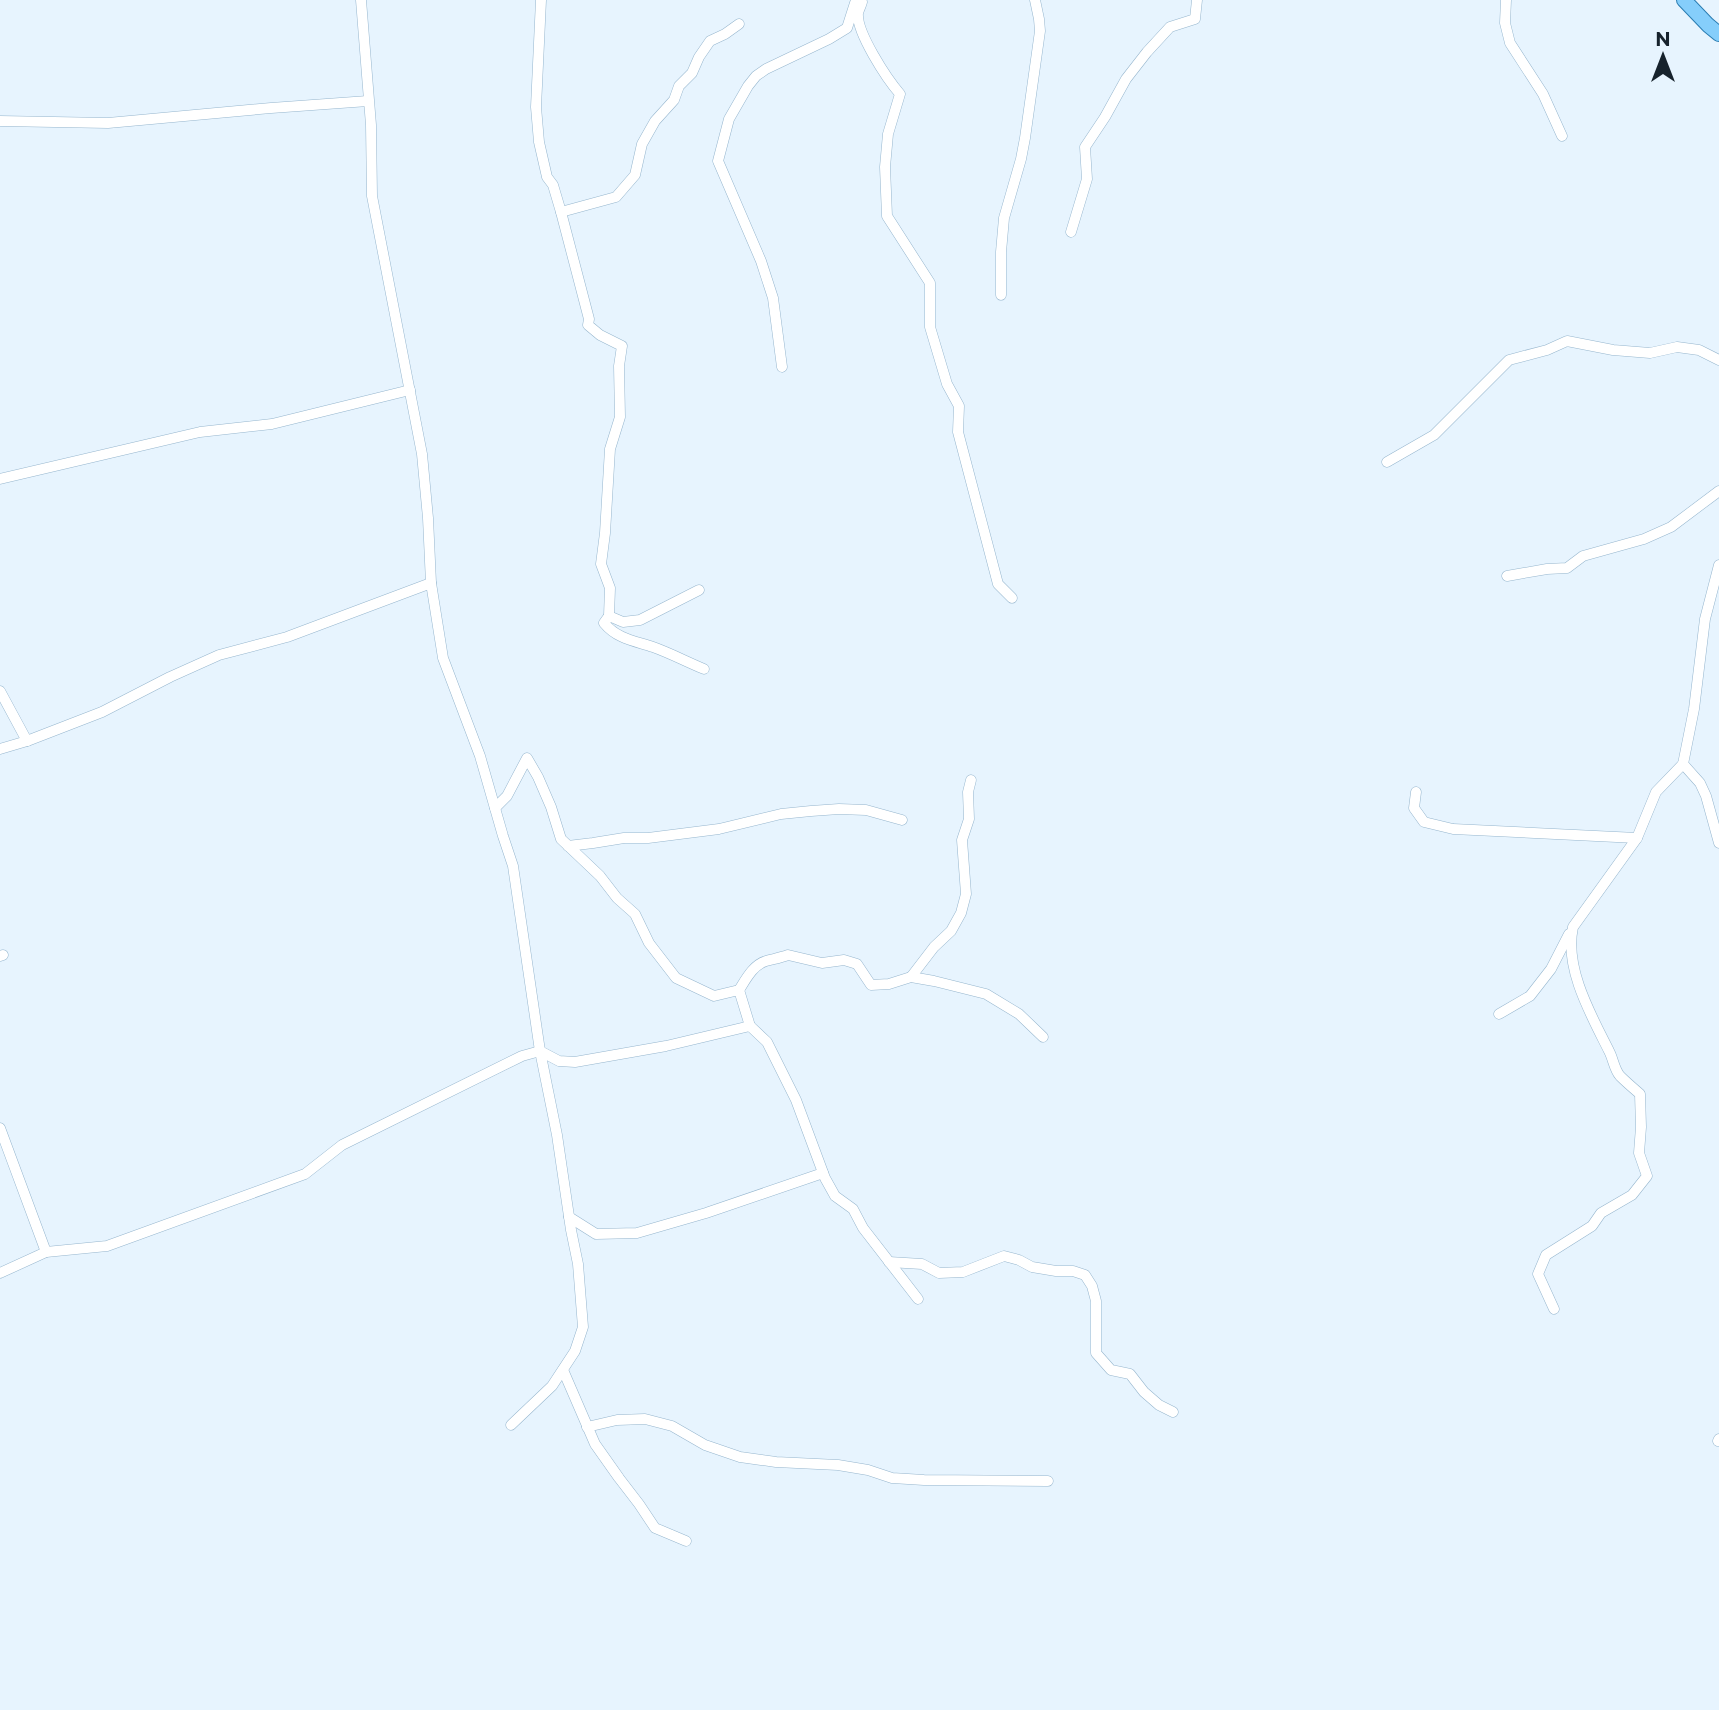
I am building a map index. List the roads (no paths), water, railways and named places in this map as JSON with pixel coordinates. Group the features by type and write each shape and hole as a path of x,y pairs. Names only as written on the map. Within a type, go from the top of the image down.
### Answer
{"main road":[{"path":"1684,0 1719,34"}],"street":[{"path":"360,0 370,125 372,196 423,467 431,583 443,658 480,756 513,866 540,1051 578,1264 583,1326 575,1351 552,1386 511,1425"},
{"path":"541,0 536,84 537,119 547,177 553,185 561,212 589,319 588,326 622,346 620,417 610,449 606,533 601,564 610,588 609,616 604,623 625,639 704,668"},
{"path":"782,367 773,298 761,261 718,161 729,119 756,76 847,28 855,0"},
{"path":"861,0 858,15 863,35 886,78 900,94 888,134 884,167 887,216 930,283 930,327 935,347 947,384 959,406 958,432 998,584 1012,597"},
{"path":"1001,295 1004,218 1023,149 1040,31 1035,0"},
{"path":"1071,232 1087,179 1085,147 1126,79 1147,52 1170,27 1195,19 1197,0"},
{"path":"1506,0 1505,23 1510,43 1543,94 1562,136"},
{"path":"561,212 616,197 635,175 642,144 655,121 674,100 679,86 692,73 710,41 739,24"},
{"path":"0,121 108,123 368,101"},
{"path":"1387,463 1434,435 1509,360 1548,350 1567,341 1638,352 1677,347 1699,350 1719,360"},
{"path":"0,479 200,432 272,424 410,390"},
{"path":"1507,576 1567,568 1583,556 1644,539 1671,527 1719,491"},
{"path":"1499,1014 1530,996 1551,970 1573,927 1637,838 1656,792 1684,764 1705,619 1719,565"},
{"path":"0,749 102,712 219,655 287,637 431,583"},
{"path":"609,616 623,622 640,620 699,590"},
{"path":"0,691 27,741"},
{"path":"495,808 507,796 527,758 538,776 561,839 635,914 649,943 676,978 714,996 739,990 752,970 762,962 788,954 821,963 844,960 857,964 871,985 888,984 911,977 986,994 1019,1014 1043,1037"},
{"path":"1684,764 1700,783 1706,796 1719,843"},
{"path":"911,977 934,947 951,931 961,913 966,894 962,840 969,819 968,792 971,780"},
{"path":"1416,792 1414,808 1424,822 1452,829 1637,838"},
{"path":"568,846 719,829 781,814 811,811 866,810 902,820"},
{"path":"1554,1309 1538,1274 1546,1255 1592,1226 1601,1213 1632,1195 1647,1176 1639,1153 1640,1094 1618,1074 1590,1014 1571,960 1569,941 1573,927"},
{"path":"739,990 750,1027 767,1042 796,1100 823,1173 835,1196 853,1209 863,1228 918,1299"},
{"path":"0,1273 46,1252 107,1246 305,1174 342,1145 522,1056 540,1051 559,1061 575,1062 666,1046 750,1027"},
{"path":"0,1128 46,1252"},
{"path":"569,1217 596,1234 637,1233 706,1213 823,1173"},
{"path":"890,1262 922,1264 939,1273 963,1272 1004,1256 1032,1267 1073,1271 1085,1275 1092,1286 1096,1301 1096,1353 1111,1370 1130,1374 1144,1392 1159,1405 1173,1412"},
{"path":"563,1370 595,1444 655,1528 687,1541"},
{"path":"587,1427 617,1420 645,1419 672,1426 705,1445 740,1458 838,1465 868,1470 892,1478 1048,1480"}]}
